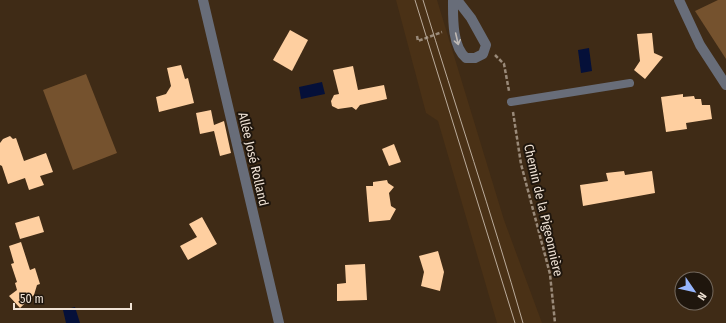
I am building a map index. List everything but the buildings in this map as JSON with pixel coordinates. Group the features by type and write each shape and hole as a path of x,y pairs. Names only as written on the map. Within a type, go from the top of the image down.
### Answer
{"street":[{"name":"Allée José Rolland","path":"203,0 279,323"},
{"path":"453,0 454,25 460,53 466,58 475,58 483,54 486,45 483,36 457,0"},
{"path":"679,0 700,45 726,86"}],"lane":[{"path":"512,102 630,83"}],"path":[{"path":"417,36 418,41 442,33 441,28"},
{"name":"Chemin de la Pigeonnière","path":"485,49 500,59 504,64 512,102 521,164 550,274 555,323"}],"shaded area":[{"path":"396,0 437,0 504,220 542,323 497,323 438,121 426,113"},
{"path":"718,0 726,0 726,59 695,11"},
{"path":"86,74 117,153 73,170 43,90"}],"water":[{"path":"589,48 592,71 581,73 578,50"},
{"path":"322,82 325,94 301,99 299,87"},
{"path":"75,307 80,323 66,323 63,310"}],"tram line":[{"path":"415,0 515,323"},
{"path":"423,0 523,323"}]}
